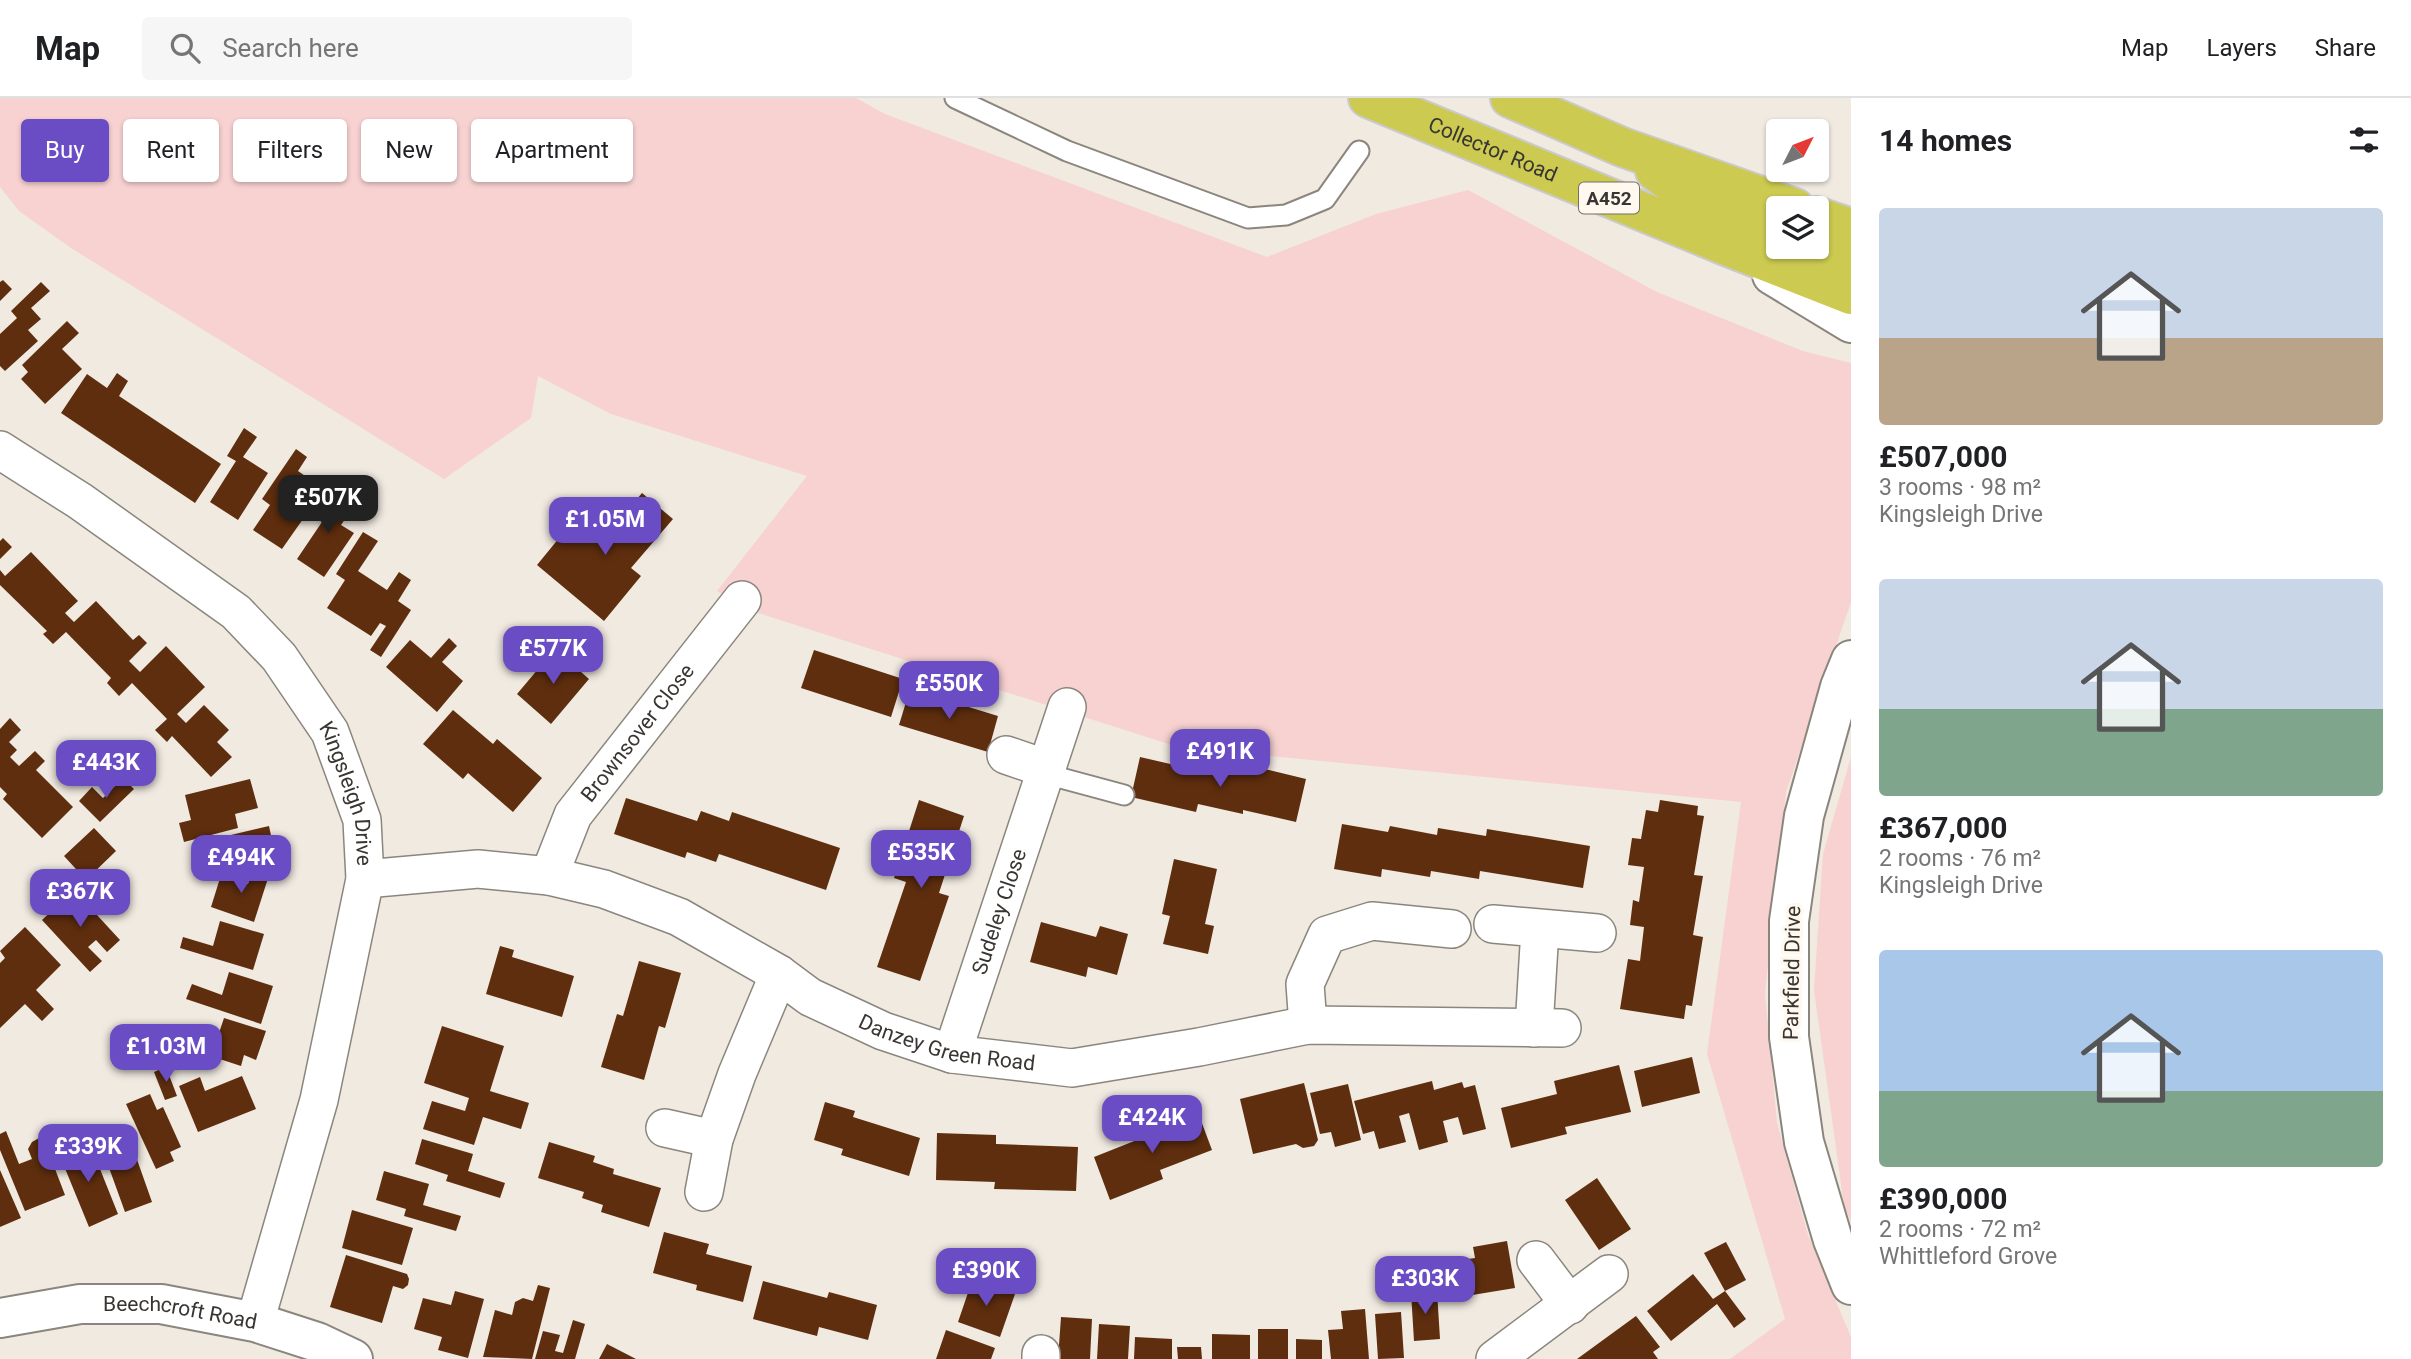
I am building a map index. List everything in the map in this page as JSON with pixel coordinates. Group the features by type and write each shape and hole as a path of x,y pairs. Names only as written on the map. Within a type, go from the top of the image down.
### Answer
{"highway":[{"name":"Collector Road","path":"1368,98 1851,295"},
{"name":"A452","path":"1510,98 1622,147 1766,198"},
{"path":"1622,147 1702,206 1766,230"},
{"path":"1829,220 1851,228"},
{"path":"1829,255 1851,263"}],"street":[{"path":"1726,246 1851,323"},
{"name":"Kingsleigh Drive","path":"0,450 80,501 236,612 279,657 330,732 362,820 365,879 318,1100 255,1322"},
{"name":"Brownsover Close","path":"549,876 573,815 742,600"},
{"name":"Parkfield Drive","path":"1851,660 1840,687 1804,816 1789,921 1789,1037 1804,1142 1833,1240 1851,1285"},
{"name":"Sudeley Close","path":"951,1054 1067,707"},
{"path":"1006,755 1046,771"},
{"name":"Danzey Green Road","path":"365,879 478,869 549,876 604,889 679,916 779,974 810,997 883,1031 951,1054 1072,1068 1199,1047 1308,1024 1548,1028 1540,929"},
{"path":"1308,1024 1305,984 1327,935 1373,921 1452,929"},
{"path":"1493,924 1597,933"},
{"path":"704,1192 714,1139 737,1074 779,974"},
{"path":"665,1128 714,1139"},
{"path":"1536,1260 1570,1305"},
{"path":"1495,1359 1609,1274"},
{"name":"Beechcroft Road","path":"0,1318 80,1304 160,1304 255,1322 317,1342 353,1359"}],"lane":[{"path":"955,98 1067,151 1248,218 1286,215 1325,198 1359,151"},
{"path":"1046,771 1124,795"}],"shaded area":[{"path":"0,98 856,98 885,114 1267,257 1376,214 1468,190 1657,292 1803,351 1851,363 1851,602 1786,792 1765,993 1777,1123 1808,1235 1851,1337 1851,1359 1730,1359 1785,1319 1707,1054 1741,802 1178,747 752,611 717,591 807,476 611,414 538,376 531,418 444,479 71,248 19,211 0,187"},
{"path":"1851,757 1851,1222 1844,1206 1814,990 1823,854"}],"building":[{"path":"3,280 12,289 0,301 0,282"},
{"path":"41,282 50,291 31,308 41,319 28,330 38,341 5,371 0,366 0,334 17,318 11,311"},
{"path":"67,321 79,333 62,349 82,369 45,404 21,379 28,372 22,365"},
{"path":"117,373 128,381 119,396 221,464 195,503 61,413 87,374 107,388"},
{"path":"244,428 257,437 243,457 268,473 238,520 210,502 236,461 227,456"},
{"path":"296,449 307,457 298,471 324,489 282,549 253,530 270,505 262,499"},
{"path":"332,488 343,496 340,501 352,509 341,525 354,533 324,577 297,559 324,519 315,514"},
{"path":"642,493 673,519 631,568 641,576 604,621 537,565 573,521 600,543"},
{"path":"363,532 378,541 358,571 387,590 399,572 411,580 398,601 411,610 381,657 370,650 386,626 380,623 371,636 327,608 345,580 336,574"},
{"path":"3,538 12,547 0,559 0,541"},
{"path":"31,552 78,601 65,613 74,622 96,601 133,640 139,635 147,643 129,661 140,672 166,646 205,687 177,714 186,723 204,705 229,730 217,742 232,757 211,777 172,736 167,742 155,730 167,719 132,683 119,696 107,683 111,678 66,632 53,644 43,634 47,631 0,585 0,570 5,576"},
{"path":"449,638 457,646 442,662 463,681 437,712 386,667 410,640 431,658"},
{"path":"555,649 589,679 551,724 517,694"},
{"path":"814,650 903,679 891,717 801,688"},
{"path":"910,689 998,716 988,752 899,725"},
{"path":"453,710 493,744 497,739 542,778 513,812 468,773 463,779 423,744"},
{"path":"10,718 21,730 9,742 17,750 10,757 19,766 35,751 45,761 36,770 73,807 42,838 3,799 7,794 0,787 0,729"},
{"path":"1140,757 1205,772 1207,764 1252,774 1253,766 1306,779 1296,822 1243,810 1243,814 1198,804 1196,812 1131,797"},
{"path":"123,778 134,789 100,822 79,801 92,787 103,798"},
{"path":"250,779 258,808 235,814 238,828 184,842 179,823 191,820 185,795"},
{"path":"626,798 697,821 701,811 729,821 732,812 840,848 826,890 719,854 716,862 687,852 685,858 614,834"},
{"path":"919,800 964,816 939,893 949,896 920,981 877,967 906,882 894,878"},
{"path":"1660,800 1698,806 1697,815 1704,816 1694,875 1703,876 1693,935 1703,937 1692,1006 1686,1005 1684,1019 1620,1009 1628,959 1640,961 1644,927 1630,925 1633,900 1639,902 1644,867 1628,865 1632,838 1641,839 1646,810 1658,812"},
{"path":"1342,824 1388,832 1390,826 1437,835 1438,828 1486,836 1487,829 1590,846 1583,888 1480,871 1479,879 1431,871 1430,877 1382,869 1381,877 1334,869"},
{"path":"269,826 275,854 216,867 210,840"},
{"path":"94,828 116,851 86,880 64,856"},
{"path":"1174,859 1217,869 1205,924 1214,926 1208,954 1163,944 1170,916 1162,914"},
{"path":"254,867 270,872 254,922 211,907 221,875 248,884"},
{"path":"74,890 120,940 107,952 96,940 88,947 102,961 90,972 42,920"},
{"path":"220,921 264,934 253,970 180,948 183,937 213,946"},
{"path":"1041,922 1096,937 1100,926 1128,934 1117,975 1088,967 1086,977 1030,962"},
{"path":"25,927 61,965 36,990 54,1009 42,1021 25,1004 0,1028 0,963 5,958 0,951"},
{"path":"500,946 514,950 512,957 574,976 562,1017 486,994"},
{"path":"639,961 681,973 665,1028 659,1026 644,1080 601,1067 617,1014 623,1016"},
{"path":"229,972 273,986 261,1024 186,999 192,984 222,995"},
{"path":"224,1018 266,1031 256,1060 244,1055 241,1066 189,1049 192,1038 215,1045"},
{"path":"442,1026 504,1046 490,1091 529,1103 521,1129 483,1117 474,1145 423,1129 432,1101 465,1111 469,1098 424,1083"},
{"path":"1692,1057 1700,1093 1642,1107 1634,1071"},
{"path":"1619,1065 1631,1112 1565,1127 1567,1134 1511,1148 1501,1108 1557,1094 1554,1081"},
{"path":"166,1067 177,1096 165,1100 154,1072"},
{"path":"242,1076 256,1109 198,1132 179,1086 200,1077 205,1091"},
{"path":"1432,1081 1434,1090 1462,1082 1464,1088 1475,1085 1486,1129 1463,1135 1458,1117 1443,1121 1448,1142 1419,1150 1409,1113 1399,1116 1406,1142 1379,1149 1374,1131 1363,1134 1354,1101"},
{"path":"1304,1083 1318,1140 1314,1146 1303,1148 1296,1144 1253,1154 1240,1099"},
{"path":"1348,1084 1361,1140 1335,1147 1331,1132 1320,1134 1310,1093"},
{"path":"150,1094 157,1110 163,1107 181,1147 170,1152 174,1161 156,1169 126,1104"},
{"path":"825,1102 855,1111 853,1117 920,1138 909,1176 841,1155 843,1149 814,1140"},
{"path":"1197,1110 1212,1150 1160,1170 1163,1179 1110,1200 1094,1157 1147,1136 1144,1130"},
{"path":"6,1131 19,1164 32,1159 28,1149 32,1142 39,1138 47,1148 65,1195 25,1211 0,1150 0,1134"},
{"path":"937,1133 996,1135 996,1144 1078,1147 1076,1191 994,1189 995,1182 936,1180"},
{"path":"115,1134 123,1155 134,1151 152,1202 125,1212 99,1140"},
{"path":"65,1139 73,1157 92,1149 118,1214 89,1227 55,1144"},
{"path":"422,1139 473,1154 468,1171 505,1183 500,1198 446,1181 448,1175 415,1164"},
{"path":"549,1142 595,1156 593,1162 614,1169 613,1174 661,1188 649,1227 601,1212 603,1205 582,1198 584,1192 538,1178"},
{"path":"0,1170 21,1218 0,1227"},
{"path":"384,1171 429,1184 423,1205 461,1216 456,1231 404,1216 406,1209 376,1200"},
{"path":"1597,1178 1631,1229 1599,1250 1565,1200"},
{"path":"352,1210 413,1228 402,1265 342,1248"},
{"path":"664,1232 709,1244 706,1254 752,1266 743,1302 696,1290 697,1285 653,1273"},
{"path":"1507,1241 1515,1288 1454,1298 1449,1262 1475,1258 1473,1247"},
{"path":"1726,1242 1746,1280 1725,1291 1704,1253"},
{"path":"346,1255 407,1274 408,1285 403,1289 393,1286 382,1323 330,1307"},
{"path":"1693,1274 1713,1299 1725,1291 1746,1319 1734,1328 1717,1304 1671,1341 1647,1311"},
{"path":"973,1278 1015,1294 1000,1337 958,1322"},
{"path":"763,1281 827,1298 829,1292 877,1305 868,1340 819,1327 817,1336 753,1319"},
{"path":"538,1285 550,1288 532,1359 483,1357 495,1310 512,1315 515,1302 523,1298 533,1301"},
{"path":"455,1291 484,1299 468,1358 438,1350 442,1337 414,1329 423,1298 451,1305"},
{"path":"1437,1291 1440,1339 1414,1341 1411,1292"},
{"path":"1365,1309 1369,1359 1331,1359 1328,1330 1343,1329 1341,1311"},
{"path":"1401,1312 1404,1358 1378,1359 1375,1314"},
{"path":"1636,1316 1660,1347 1653,1352 1658,1359 1577,1359"},
{"path":"1061,1317 1092,1319 1090,1359 1058,1359"},
{"path":"573,1320 585,1324 575,1359 535,1359 543,1331 560,1335 555,1351 563,1353"},
{"path":"1099,1324 1130,1326 1128,1359 1097,1359"},
{"path":"1258,1329 1288,1329 1288,1359 1258,1359"},
{"path":"946,1330 995,1348 991,1359 936,1359"},
{"path":"1212,1334 1250,1335 1250,1359 1212,1359"},
{"path":"1135,1337 1172,1339 1172,1359 1134,1359"},
{"path":"1296,1339 1322,1340 1322,1359 1296,1359"},
{"path":"607,1344 636,1359 599,1359"},
{"path":"1177,1347 1201,1347 1202,1359 1178,1359"}]}
